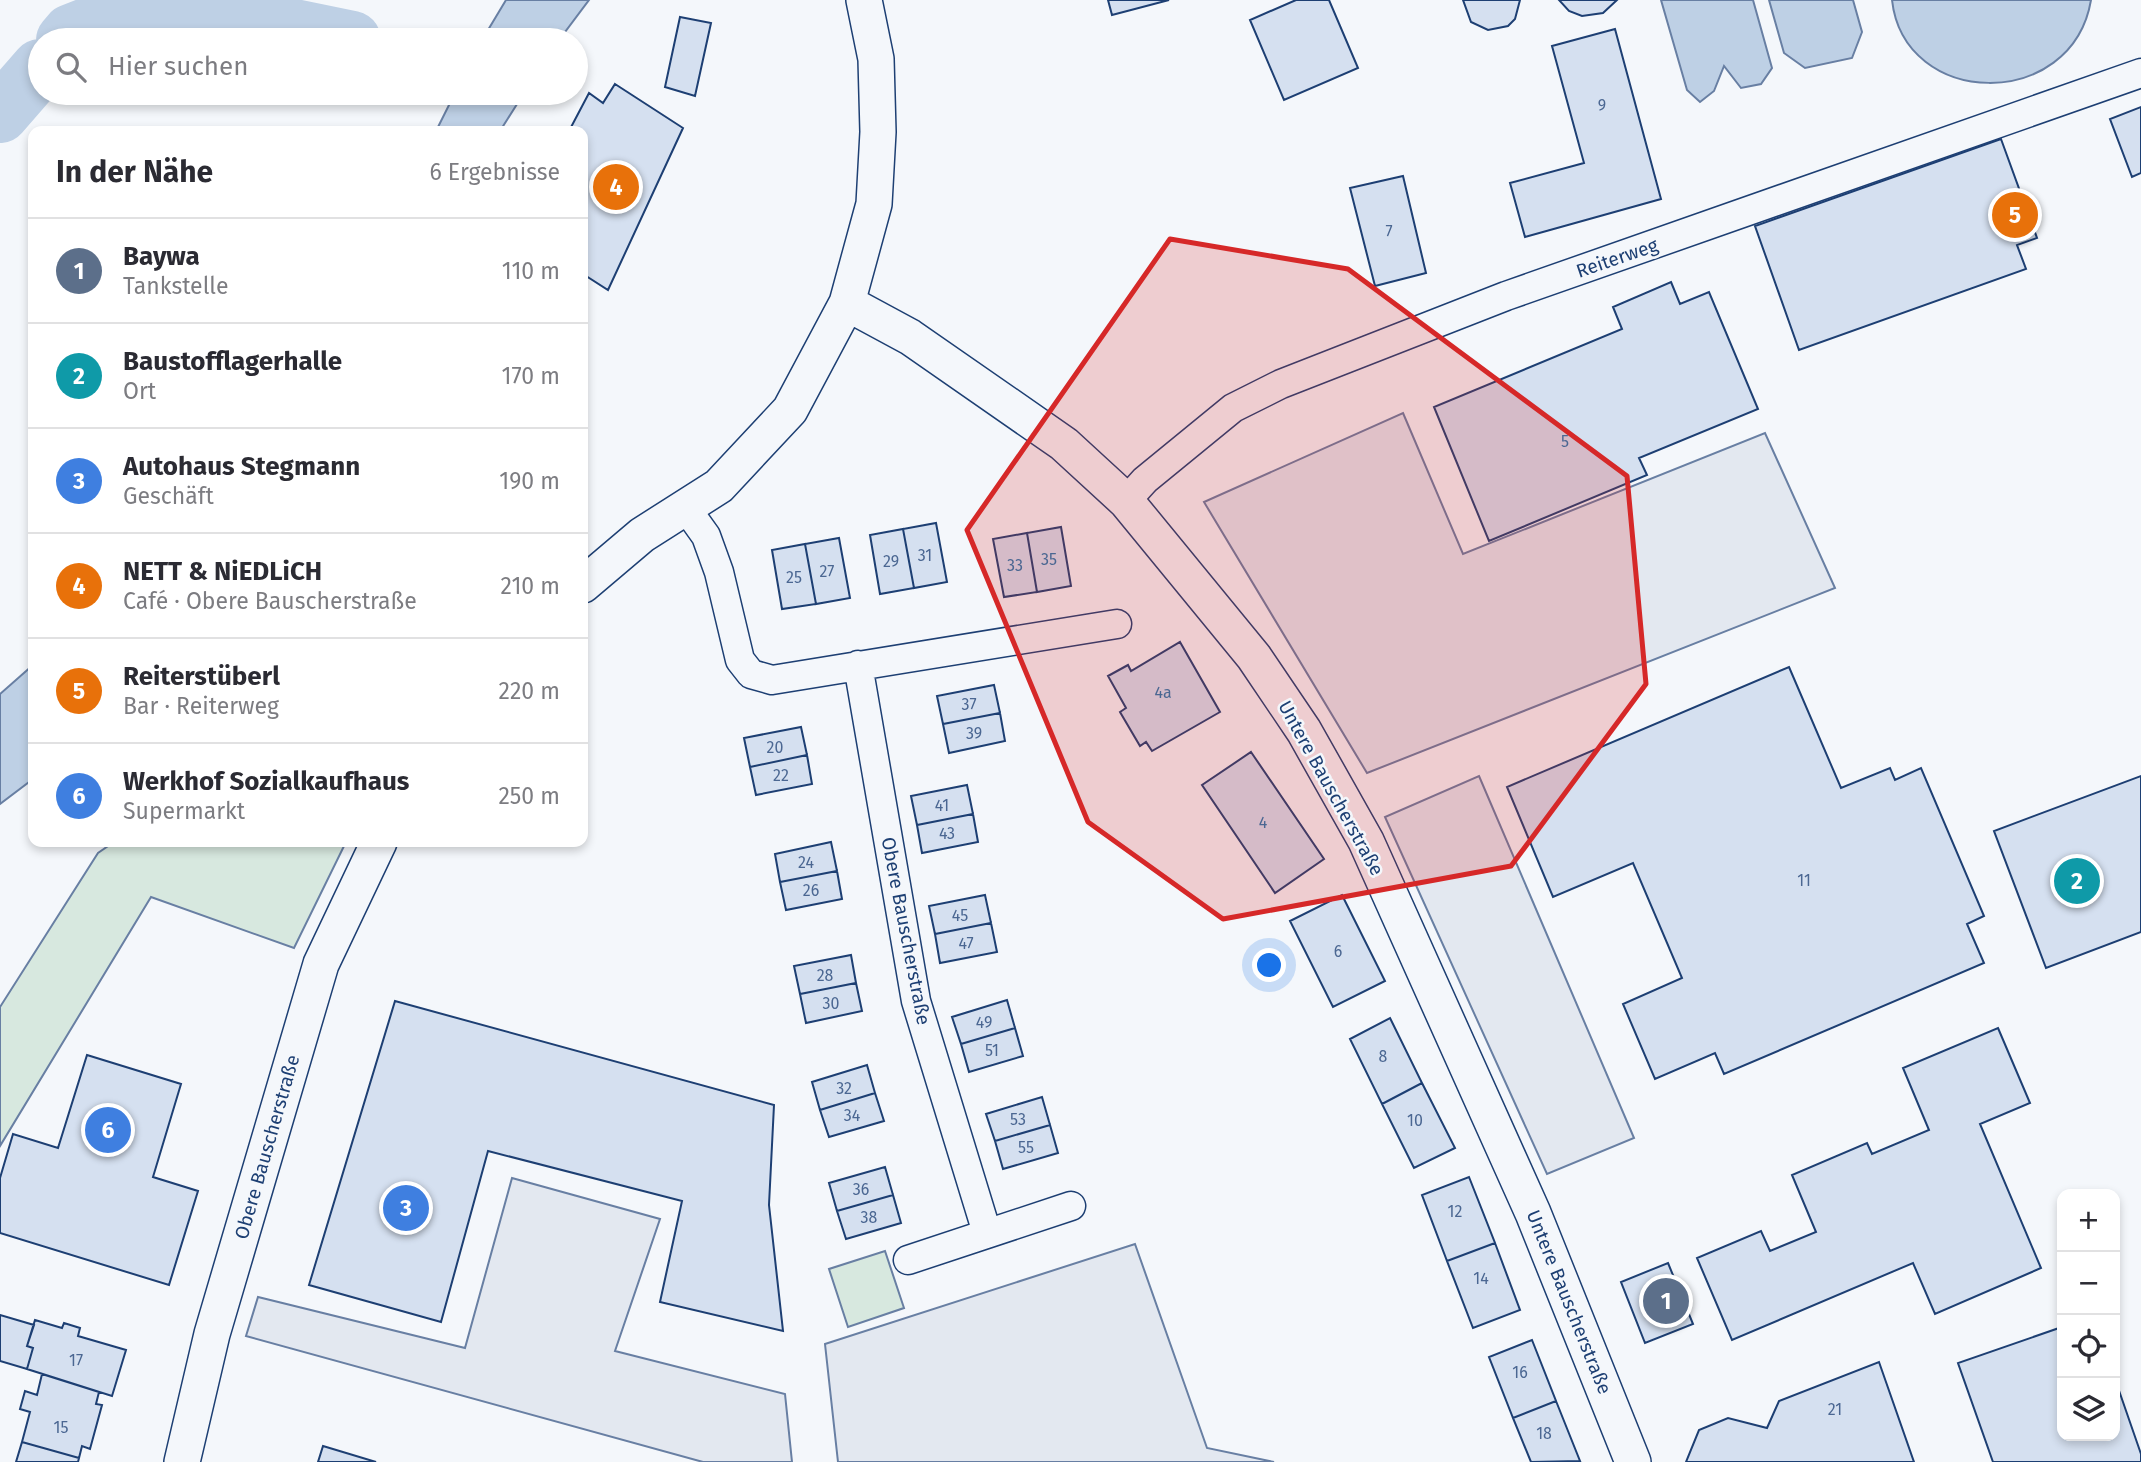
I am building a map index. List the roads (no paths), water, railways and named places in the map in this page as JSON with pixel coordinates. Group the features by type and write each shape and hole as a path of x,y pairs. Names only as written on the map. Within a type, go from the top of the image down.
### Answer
{"street":[{"path":"588,581 642,535 719,486 790,410 847,303 874,204 878,144 876,59 864,0"},
{"name":"Reiterweg","path":"1126,501 1145,480 1233,408 1281,384 1506,296 2141,73"},
{"name":"Untere Bauscherstraße","path":"847,303 910,337 1064,444 1126,501 1254,657 1304,731 1366,842 1533,1213 1633,1462"},
{"path":"686,508 706,536 719,572 740,660 751,674 772,680 1117,624"},
{"name":"Obere Bauscherstraße","path":"858,665 916,1001 988,1233"},
{"name":"Obere Bauscherstraße","path":"182,1462 212,1334 321,964 377,847"},
{"path":"908,1260 1071,1206"}],"water":[{"path":"506,0 589,0 568,28 489,28"},
{"path":"1661,0 1753,0 1772,68 1761,84 1741,88 1724,66 1714,91 1700,102 1687,90"},
{"path":"1769,0 1853,0 1862,32 1852,58 1805,68 1784,53"},
{"path":"1892,0 2091,0 2077,37 2054,63 2023,78 1989,83 1955,77 1925,62 1903,36"},
{"path":"449,105 516,105 503,126 438,126"},
{"path":"28,669 28,783 0,804 0,694"}],"waterway":[{"path":"84,28 137,7 188,6 294,28"},
{"path":"0,114 28,82"}],"place":[{"name":"NETT & NiEDLiCH","path":"616,187"},
{"name":"Reiterstüberl","path":"2015,215"},
{"name":"Baustofflagerhalle","path":"2077,881"},
{"name":"Werkhof Sozialkaufhaus","path":"108,1130"},
{"name":"Autohaus Stegmann","path":"406,1208"},
{"name":"Baywa","path":"1666,1301"}]}
